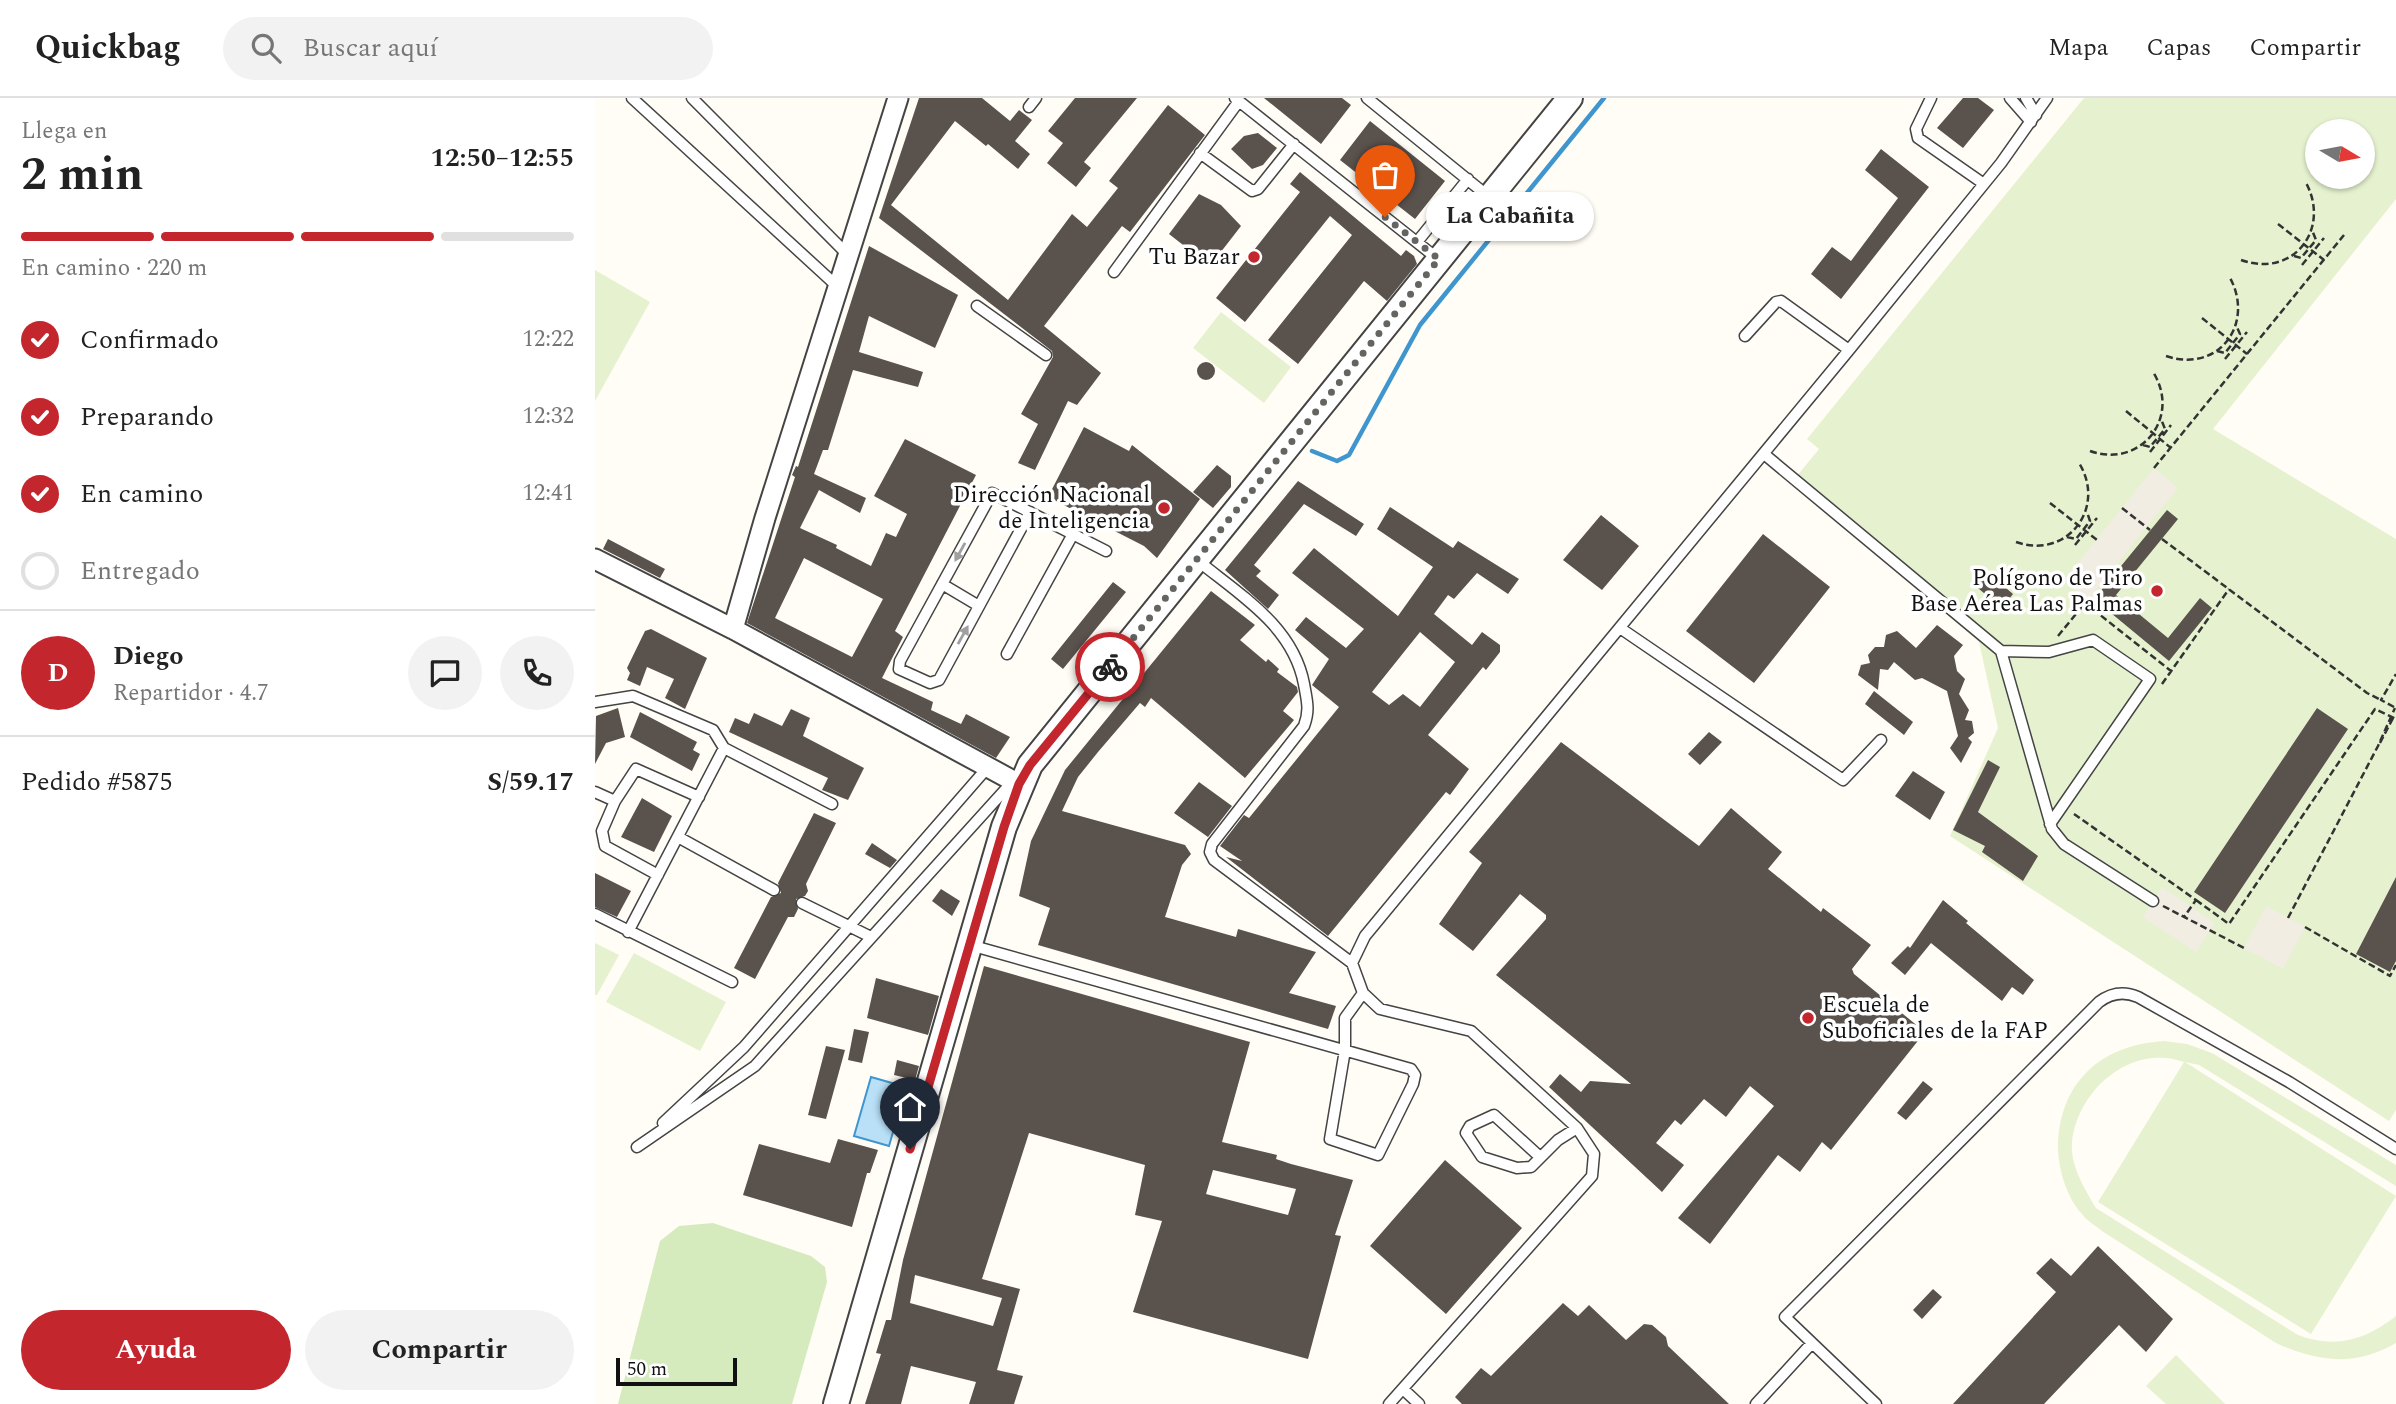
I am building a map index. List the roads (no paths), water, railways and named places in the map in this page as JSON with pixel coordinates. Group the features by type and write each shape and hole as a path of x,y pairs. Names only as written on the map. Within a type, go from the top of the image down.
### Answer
{"street":[{"path":"733,629 898,98"},
{"path":"836,1404 1016,782 1570,98"},
{"path":"595,559 733,629 1016,782"}],"lane":[{"path":"632,98 838,287"},
{"path":"692,98 848,256"},
{"path":"1367,98 1489,197"},
{"path":"1931,98 1916,129 1919,138 1984,184"},
{"path":"2010,98 2033,118"},
{"path":"2026,98 2033,118"},
{"path":"1352,963 1365,936 1849,350 1984,184 2047,98"},
{"path":"1114,272 1237,99 1439,259"},
{"path":"1201,153 1252,191 1258,189 1294,144"},
{"path":"1417,242 1468,179"},
{"path":"1745,337 1776,302 1781,301 1849,350"},
{"path":"977,306 1046,355"},
{"path":"1764,454 2001,651 2050,824 2064,844 2153,901"},
{"path":"1030,512 939,680 930,684 899,669 900,661 992,492 1106,551"},
{"path":"1007,654 1073,534"},
{"path":"1197,560 1278,626 1300,663 1309,711 1304,726 1212,844 1210,852 1214,860 1352,963 1363,993 1380,1009 1471,1031 1577,1128 1594,1154 1592,1176 1389,1404"},
{"path":"942,584 979,606"},
{"path":"1620,628 1843,780 1881,740"},
{"path":"2001,651 2049,652 2093,640 2150,679 2050,824"},
{"path":"595,702 633,696 713,730 724,748 832,804"},
{"path":"628,932 724,748"},
{"path":"988,767 744,1047 637,1147 755,1066 1016,782"},
{"path":"658,875 605,846 602,831 615,801 636,769 699,797"},
{"path":"595,792 615,801"},
{"path":"678,838 774,890"},
{"path":"802,903 871,937"},
{"path":"595,914 732,982"},
{"path":"970,945 1345,1050 1411,1069 1415,1075 1378,1155 1330,1139 1345,1050 1345,1018 1363,993"},
{"path":"1876,1404 1785,1317 2104,998 2116,993 2138,997 2396,1149"},
{"path":"1540,1157 1493,1115 1470,1126 1466,1133 1482,1157 1517,1168 1531,1167 1577,1128"},
{"path":"1756,1404 1812,1343"},
{"path":"1403,1388 1419,1404"}],"water":[{"path":"871,1077 906,1087 889,1146 854,1136"}],"waterway":[{"path":"1312,451 1337,461 1349,455 1420,325 1604,98"}],"place":[{"name":"La Cabañita","path":"1385,217"},
{"name":"Tu Bazar","path":"1254,257"},
{"name":"Dirección Nacional de Inteligencia","path":"1164,508"},
{"name":"Polígono de Tiro Base Aérea Las Palmas","path":"2157,591"},
{"name":"Escuela de Suboficiales de la FAP","path":"1808,1018"}]}
